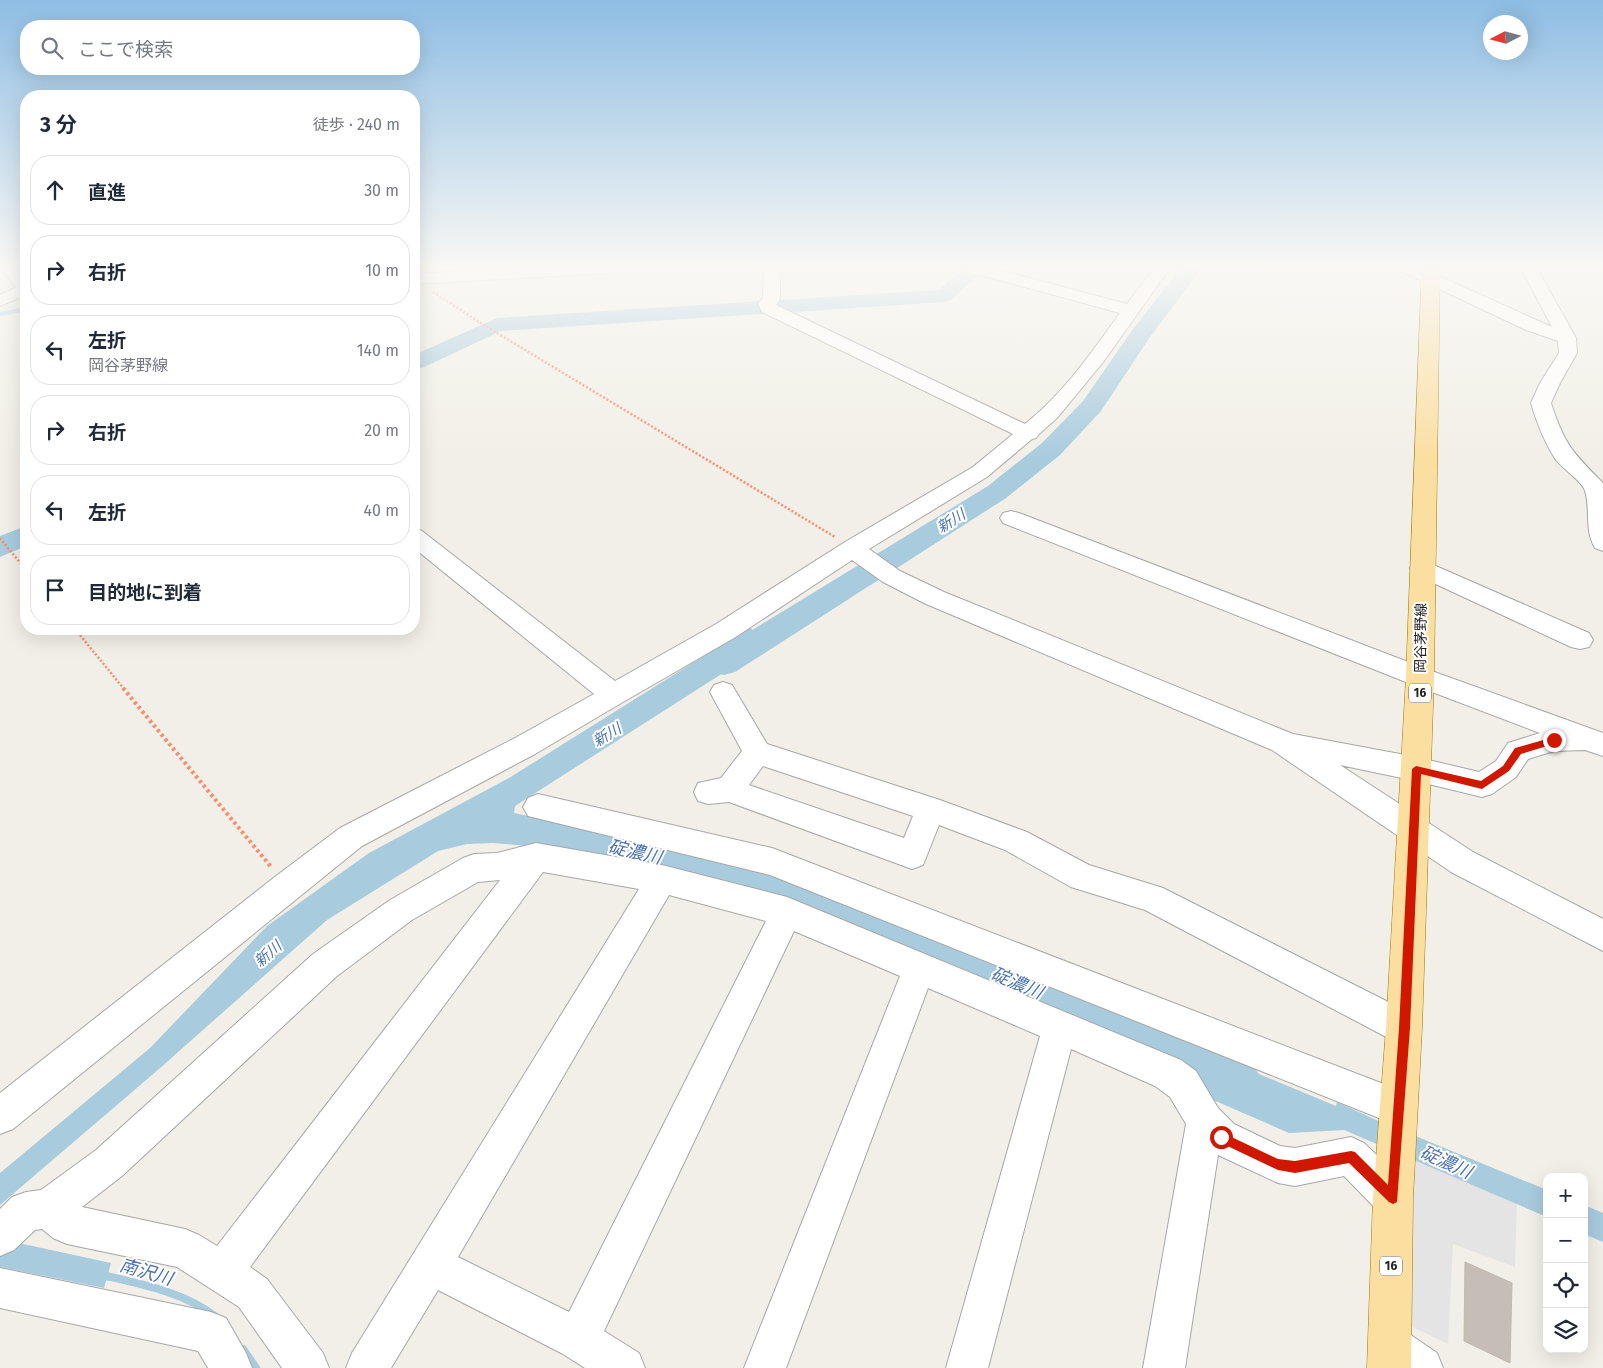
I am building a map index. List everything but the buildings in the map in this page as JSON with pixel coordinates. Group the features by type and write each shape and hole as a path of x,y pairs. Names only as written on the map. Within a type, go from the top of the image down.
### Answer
{"main road":[{"name":"岡谷茅野線","path":"1400,1361 1394,1181 1404,1028 1420,677 1423,332"}],"street":[{"path":"821,332 1029,434"},
{"path":"0,1116 351,837 525,746 859,554 980,472 1029,434 1050,414 1097,357 1115,332"},
{"path":"1549,332 1567,338"},
{"path":"1564,332 1567,338 1568,353 1541,402 1550,432 1565,457 1596,488 1599,528 1603,543"},
{"path":"1011,518 1420,677 1597,742"},
{"path":"420,541 614,695"},
{"path":"859,554 887,575 935,598 1282,742 1416,769 1482,785 1506,769 1518,751 1554,740 1597,742"},
{"path":"1422,568 1580,640"},
{"path":"723,692 757,752 930,809 1016,841 1082,877 1152,898 1404,1028"},
{"path":"1282,742 1462,862 1603,936"},
{"path":"757,752 719,791 912,855 930,809"},
{"path":"538,807 772,862 1398,1113"},
{"path":"221,1273 536,857"},
{"path":"0,1236 26,1211 48,1210 109,1163 325,965 401,910 474,868 496,867 536,857 662,879 788,912 1168,1073 1183,1084 1205,1121 1221,1137 1278,1164 1295,1167 1351,1156 1394,1181"},
{"path":"367,1368 431,1265 662,879"},
{"path":"578,1339 788,912"},
{"path":"765,1368 919,969"},
{"path":"966,1368 1059,1028"},
{"path":"1164,1368 1205,1121"},
{"path":"48,1210 67,1224 185,1249 253,1293 308,1368"},
{"path":"431,1265 578,1339 624,1368"},
{"path":"0,1288 211,1332 231,1368"}],"path":[{"path":"495,332 859,554"},
{"path":"0,538 20,563"},
{"path":"80,635 287,886"}],"shaded area":[{"path":"1416,1158 1517,1203 1515,1267 1453,1244 1448,1344 1390,1316"}],"water":[{"name":"碇濃川","path":"750,627 765,646 515,806 514,813 630,837 807,884 1250,1063 1259,1074 1336,1106 1337,1102 1543,1188 1543,1215 1344,1130 1289,1133 1204,1096 1186,1066 949,963 810,913 616,859 576,850 493,843 467,844 438,851 327,920 159,1069 0,1205 0,1173 150,1048 267,926 369,853 509,778"},
{"path":"1588,1207 1603,1213 1603,1242 1588,1236"},
{"path":"0,1239 111,1263 104,1288 0,1267"}],"waterway":[{"path":"420,360 482,332"},
{"name":"新川","path":"724,663 997,492 1051,449 1092,406 1143,332"},
{"path":"0,547 20,538"},
{"name":"南沢川","path":"102,1275 176,1295 204,1308 216,1317"},
{"name":"南沢川","path":"243,1349 256,1368"}],"route":[{"path":"1221,1137 1278,1164 1295,1167 1351,1156 1393,1198 1404,1028 1416,769 1482,785 1506,769 1518,751 1554,740"}]}
